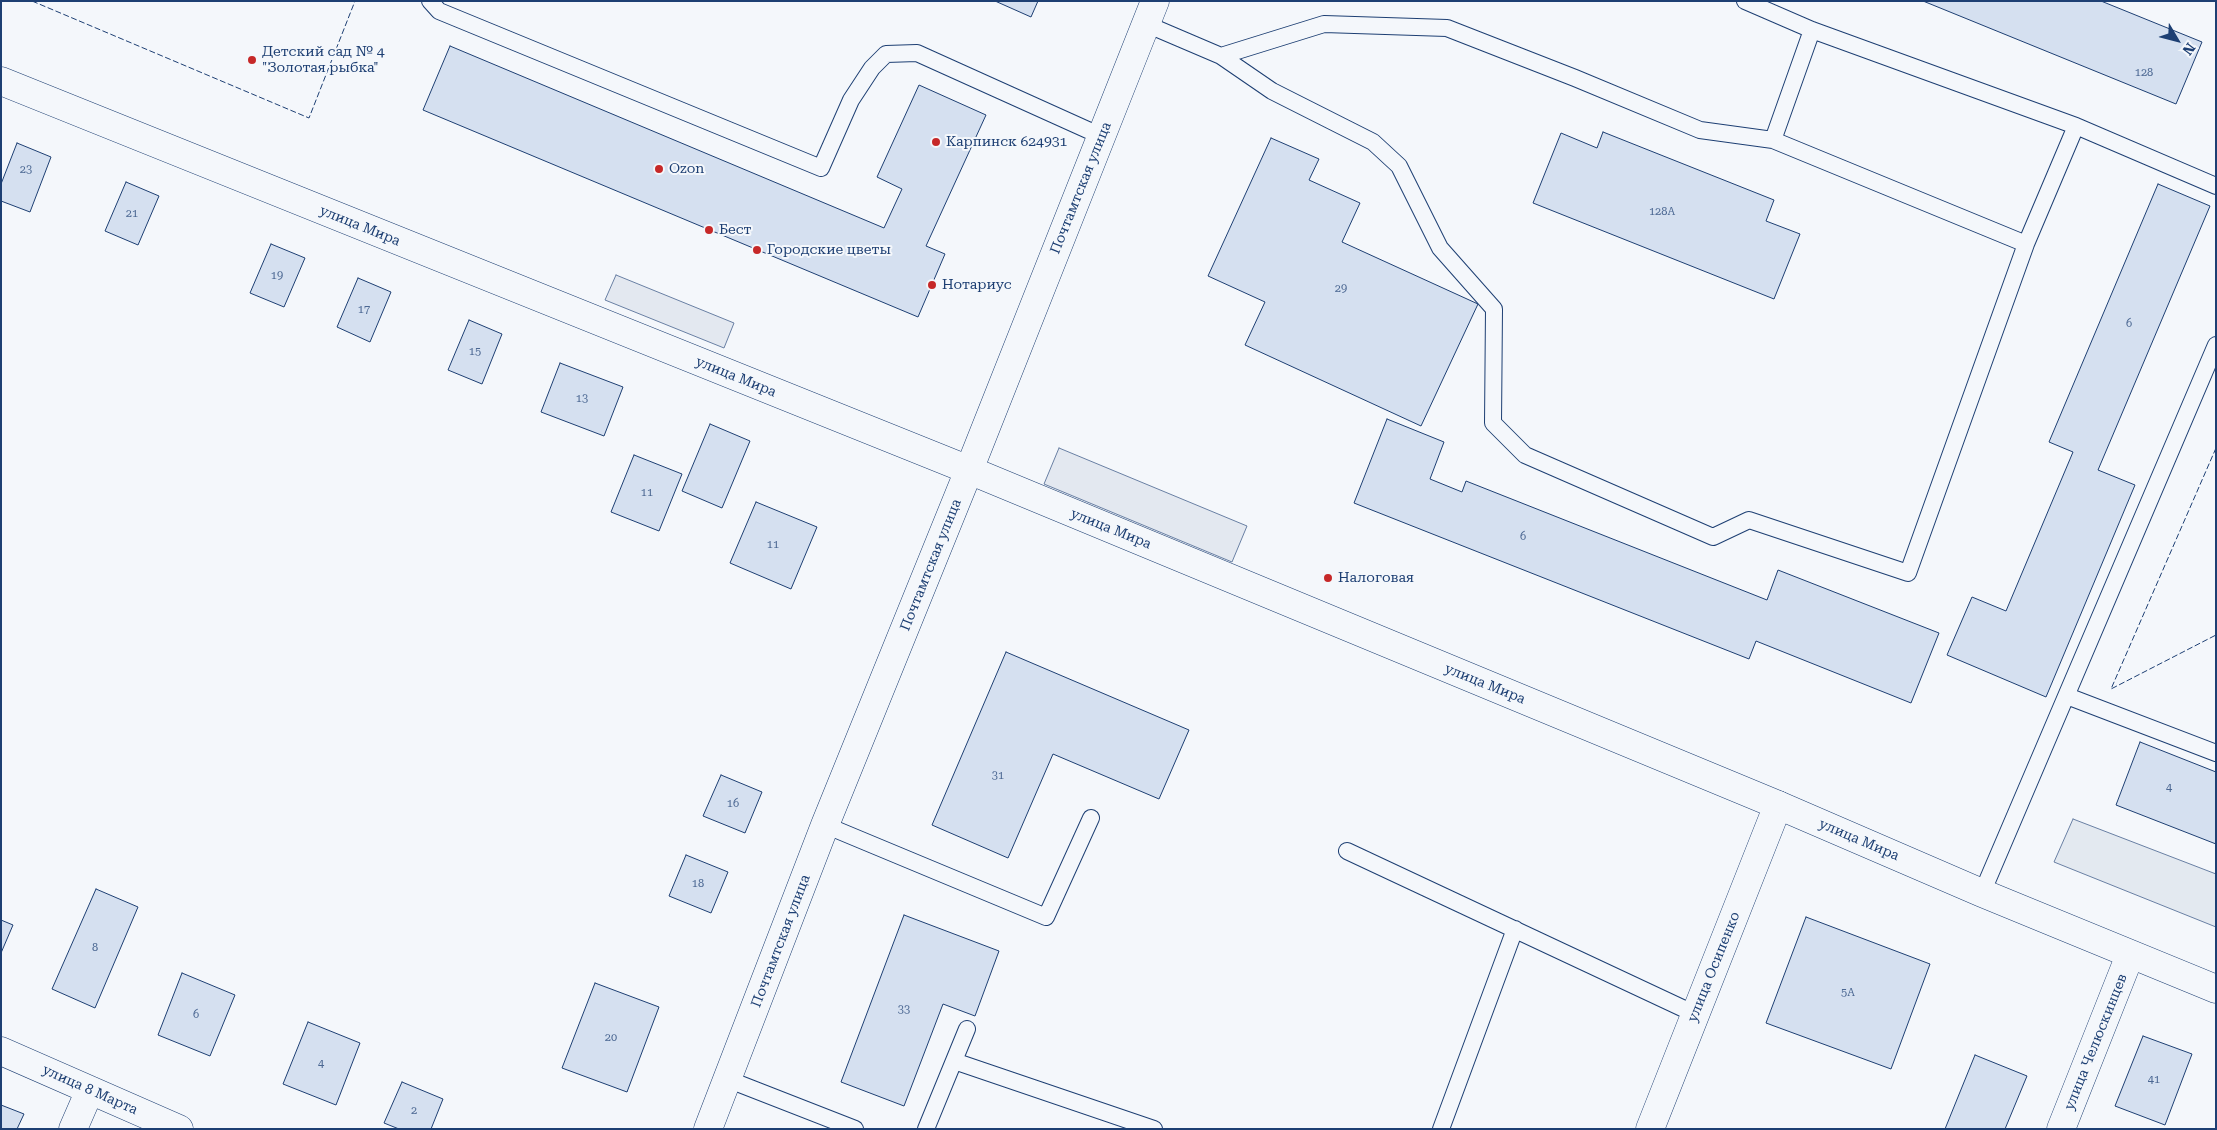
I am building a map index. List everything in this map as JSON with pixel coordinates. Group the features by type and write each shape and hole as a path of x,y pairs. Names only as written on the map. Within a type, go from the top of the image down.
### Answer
{"main road":[{"name":"Почтамтская улица","path":"708,1129 825,825 969,470 1150,12"},
{"name":"улица Мира","path":"1,81 969,470 1778,805 2130,955 2216,989"},
{"name":"улица Осипенко","path":"1650,1129 1778,805"},
{"name":"улица Челюскинцев","path":"2061,1129 2130,955"},
{"name":"улица 8 Марта","path":"1,1051 179,1129"},
{"path":"73,1129 90,1090"}],"lane":[{"path":"430,1 439,10 821,168 852,100 872,68 886,54 916,53 1102,136"},
{"path":"1745,1 1812,30 2076,126 2216,186"},
{"path":"1150,12 1221,56 1272,91 1373,142 1398,166 1440,248 1494,309 1493,423 1525,455 1713,537 1749,520 1908,573 2026,244 2076,126"},
{"path":"1221,56 1324,24 1447,28 1700,130 1773,140 2026,244"},
{"path":"1773,140 1812,30"},
{"path":"1982,893 2216,345"},
{"path":"2066,696 2216,753"},
{"path":"825,825 1046,917 1091,818"},
{"path":"1347,851 1695,1014"},
{"path":"1441,1129 1515,929"},
{"path":"926,1129 967,1029"},
{"path":"954,1061 1154,1129"},
{"path":"727,1079 856,1129"}],"shaded area":[{"path":"616,275 734,323 724,348 605,300"},
{"path":"1059,448 1247,526 1232,562 1044,484"},
{"path":"2073,819 2216,874 2216,927 2054,862"}],"building":[{"path":"995,1 1038,1 1031,17"},
{"path":"1923,1 2101,1 2202,42 2176,104"},
{"path":"450,46 884,228 902,189 877,177 919,85 986,115 926,246 945,254 918,317 423,110"},
{"path":"1603,132 1774,200 1766,221 1800,234 1774,299 1533,203 1561,133 1597,148"},
{"path":"1271,138 1319,159 1309,180 1360,203 1342,242 1478,304 1421,426 1245,345 1265,302 1208,276"},
{"path":"17,143 51,157 30,212 1,201 1,184"},
{"path":"126,182 159,196 138,245 105,231"},
{"path":"2158,184 2210,206 2098,470 2135,485 2046,697 1947,655 1972,597 2006,611 2073,452 2049,442"},
{"path":"271,244 305,258 284,307 250,293"},
{"path":"358,278 391,292 370,342 337,327"},
{"path":"469,320 502,334 482,384 448,370"},
{"path":"560,363 623,387 604,436 541,412"},
{"path":"1387,419 1444,442 1430,479 1462,492 1466,481 1767,600 1778,570 1939,633 1911,703 1756,641 1749,659 1354,503"},
{"path":"710,424 750,441 722,508 682,491"},
{"path":"634,455 682,474 659,531 611,512"},
{"path":"756,502 817,527 791,589 730,563"},
{"path":"1006,652 1189,730 1159,799 1053,754 1008,858 932,825"},
{"path":"2140,742 2216,772 2216,844 2116,805"},
{"path":"721,775 762,792 745,833 703,816"},
{"path":"686,855 728,872 711,913 669,896"},
{"path":"96,889 138,907 95,1008 52,989"},
{"path":"904,915 999,951 975,1016 943,1004 904,1106 841,1082"},
{"path":"1806,917 1930,964 1891,1069 1766,1023"},
{"path":"1,920 13,925 1,953"},
{"path":"182,973 235,995 210,1056 158,1035"},
{"path":"595,983 659,1007 627,1092 562,1068"},
{"path":"308,1022 360,1043 336,1105 283,1084"},
{"path":"2143,1036 2192,1054 2165,1125 2115,1106"},
{"path":"1975,1055 2027,1076 2005,1129 1945,1129"},
{"path":"402,1082 443,1099 431,1129 399,1129 384,1123"},
{"path":"1,1105 24,1114 17,1129 1,1129"}],"fence":[{"path":"32,1 309,118 355,1"},
{"path":"2216,448 2111,689 2216,635"}],"place":[{"name":"Детский сад № 4 \"Золотая рыбка\"","path":"252,60"},
{"name":"Карпинск 624931","path":"936,142"},
{"name":"Ozon","path":"659,169"},
{"name":"Бест","path":"709,230"},
{"name":"Городские цветы","path":"757,250"},
{"name":"Нотариус","path":"932,285"},
{"name":"Налоговая","path":"1328,578"}]}
